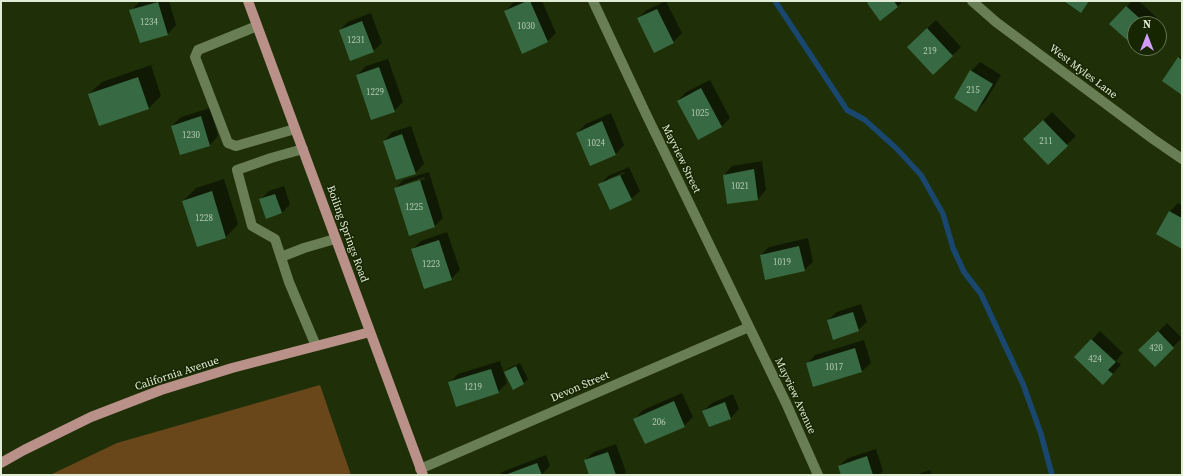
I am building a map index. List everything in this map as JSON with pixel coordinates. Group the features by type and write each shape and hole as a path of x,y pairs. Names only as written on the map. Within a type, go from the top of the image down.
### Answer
{"main road":[{"name":"Boiling Springs Road","path":"248,1 422,472"},
{"name":"California Avenue","path":"1,463 91,417 161,390 232,368 370,332"}],"street":[{"name":"Mayview Street","path":"593,1 749,327"},
{"name":"West Myles Lane","path":"972,1 996,22 1182,159"},
{"path":"257,26 198,50 195,57 228,143 236,146 295,129"},
{"path":"303,149 237,170 252,226 275,240 289,282 316,346"},
{"path":"281,257 304,248 335,239"},
{"name":"Devon Street","path":"422,472 749,327"},
{"name":"Mayview Avenue","path":"749,327 786,403 818,475"}],"shaded area":[{"path":"320,385 351,475 50,475 117,443"}],"building":[{"path":"530,1 548,42 522,54 504,11"},
{"path":"870,1 894,1 898,7 880,21 867,3"},
{"path":"1064,1 1089,1 1081,13"},
{"path":"158,2 168,35 140,43 129,10"},
{"path":"1126,6 1137,16 1127,16 1127,40 1109,24"},
{"path":"657,9 674,43 654,53 637,18"},
{"path":"362,21 374,52 350,61 339,30"},
{"path":"927,28 953,56 933,75 907,47"},
{"path":"1178,57 1182,60 1182,95 1162,81"},
{"path":"379,67 395,112 371,120 356,75"},
{"path":"970,70 993,84 976,112 954,98"},
{"path":"138,77 149,109 99,126 88,94"},
{"path":"701,88 722,127 698,140 677,101"},
{"path":"201,116 210,146 180,155 171,126"},
{"path":"1043,120 1068,146 1048,165 1023,139"},
{"path":"602,121 616,155 590,166 576,133"},
{"path":"402,134 416,174 396,180 383,141"},
{"path":"754,169 758,200 727,204 723,175"},
{"path":"620,175 632,200 610,210 598,184"},
{"path":"420,180 435,227 409,236 394,188"},
{"path":"212,191 226,238 197,247 182,201"},
{"path":"275,194 282,213 266,219 259,199"},
{"path":"1169,211 1182,218 1182,249 1156,234"},
{"path":"439,240 452,280 424,289 411,249"},
{"path":"799,246 805,271 765,280 760,255"},
{"path":"853,312 859,331 833,340 827,320"},
{"path":"1158,331 1174,348 1155,367 1138,350"},
{"path":"1091,339 1116,362 1108,370 1113,374 1103,385 1074,357"},
{"path":"855,348 862,372 813,387 806,363"},
{"path":"516,366 524,384 513,390 504,372"},
{"path":"491,369 499,393 456,407 448,382"},
{"path":"674,401 685,427 645,444 633,419"},
{"path":"725,402 731,419 709,427 702,411"},
{"path":"608,452 616,475 589,475 584,460"},
{"path":"867,456 873,475 841,475 838,466"},
{"path":"537,463 542,475 505,475"}],"waterway":[{"path":"775,1 847,110 865,120 896,148 921,175 943,214 953,248 964,272 981,294 1023,384 1041,434 1052,475"}]}
